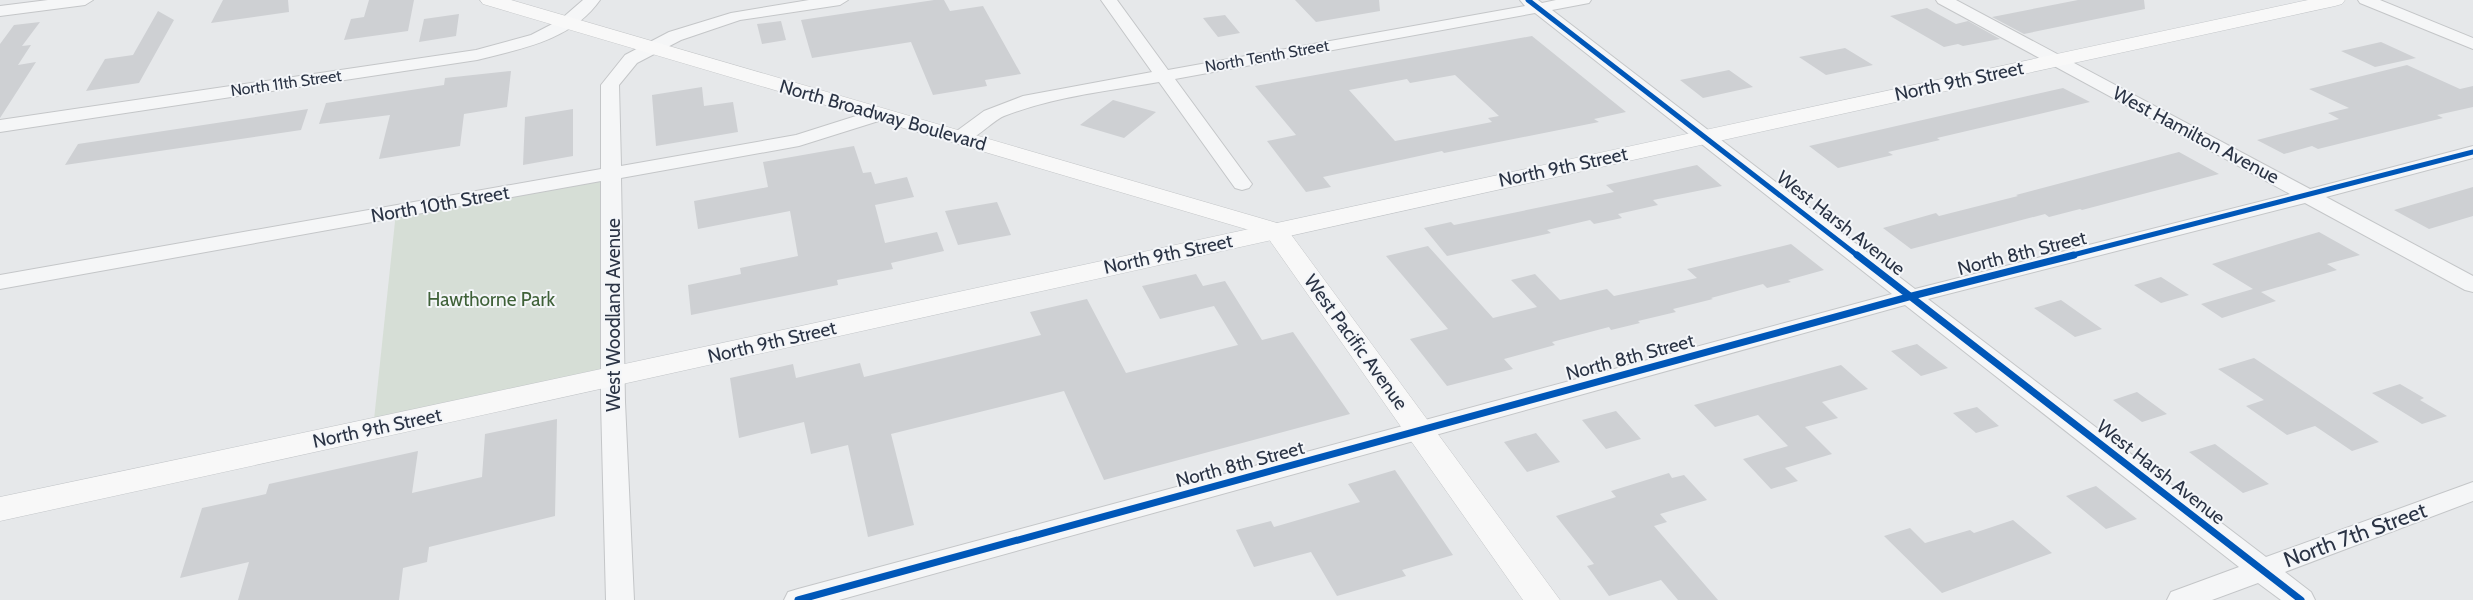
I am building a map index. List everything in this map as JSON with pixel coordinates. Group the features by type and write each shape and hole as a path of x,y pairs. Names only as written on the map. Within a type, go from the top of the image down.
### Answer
{"main road":[{"name":"North Broadway Boulevard","path":"490,0 566,24 1275,230"},
{"name":"North 9th Street","path":"0,509 613,378 1275,230 2335,0"},
{"name":"West Pacific Avenue","path":"1275,230 1542,600"}],"street":[{"path":"0,10 85,0"},
{"path":"566,24 592,0"},
{"path":"650,47 675,36 737,16 840,0"},
{"path":"1109,0 1242,184"},
{"name":"North Tenth Street","path":"960,137 991,115 1029,100 1533,4 1583,0"},
{"name":"West Hamilton Avenue","path":"1944,0 2473,285"},
{"path":"2366,0 2473,44"},
{"name":"West Harsh Avenue","path":"1533,4 1912,296 2301,600"},
{"name":"North 11th Street","path":"0,126 477,55 537,39 566,24"},
{"name":"West Woodland Avenue","path":"620,600 613,378 610,85 631,59 650,47"},
{"name":"North 10th Street","path":"0,282 799,140 878,115"},
{"name":"North 8th Street","path":"798,600 1912,296 2308,196 2473,152"},
{"name":"North 7th Street","path":"2182,600 2473,492"}],"green space":[{"name":"Hawthorne Park","path":"612,173 613,378 373,429 396,212"}],"building":[{"path":"223,0 288,0 289,12 211,23"},
{"path":"369,0 414,0 408,31 344,40 351,19 364,17"},
{"path":"944,0 950,11 983,6 1021,74 985,80 987,86 933,95 911,42 812,58 801,20"},
{"path":"1295,0 1379,0 1380,11 1316,22"},
{"path":"2078,0 2144,0 2145,9 2024,34 1992,17"},
{"path":"1927,8 1956,24 1968,21 2000,39 1963,46 1958,44 1944,47 1890,16"},
{"path":"158,11 174,20 139,83 86,91 105,59 133,55"},
{"path":"459,14 456,36 419,42 424,19"},
{"path":"1225,15 1240,33 1218,37 1203,18"},
{"path":"781,21 786,40 762,44 757,24"},
{"path":"40,22 22,46 31,45 18,65 36,62 0,118 0,44 14,25"},
{"path":"1532,36 1626,112 1594,119 1599,122 1444,153 1442,151 1323,177 1331,187 1306,192 1267,141 1296,135 1255,86","holes":["1455,75 1499,116 1488,118 1492,122 1395,141 1349,90 1407,79 1410,83"]},
{"path":"2381,42 2416,58 2375,67 2341,51"},
{"path":"1845,48 1873,65 1826,75 1799,57"},
{"path":"2407,65 2460,89 2473,86 2473,107 2437,115 2443,118 2318,149 2312,146 2284,154 2257,140 2339,119 2328,113 2349,108 2309,89"},
{"path":"1729,70 1753,87 1703,98 1680,80"},
{"path":"511,71 507,107 464,114 460,146 379,159 390,115 319,124 326,103 444,85 445,78"},
{"path":"702,87 704,106 733,102 738,132 656,146 652,95"},
{"path":"2063,88 2090,102 1937,138 1940,140 1888,152 1893,155 1838,168 1809,146"},
{"path":"1113,100 1156,112 1124,138 1080,125"},
{"path":"308,109 301,130 65,165 78,144"},
{"path":"573,109 573,156 523,165 525,117"},
{"path":"854,146 863,173 871,172 875,184 907,177 914,197 875,205 885,243 937,232 944,251 891,263 893,269 837,280 838,285 691,315 688,285 741,274 740,268 798,256 790,211 698,229 694,201 768,187 763,162"},
{"path":"2179,152 2219,174 2082,210 2049,217 2045,214 1911,249 1883,228 1936,213 1939,216 2018,196 2016,195"},
{"path":"1697,165 1722,186 1653,200 1658,205 1618,214 1622,218 1594,224 1590,220 1547,230 1551,233 1447,256 1424,228 1451,222 1454,225 1614,192 1606,185"},
{"path":"2473,187 2473,216 2429,229 2394,210"},
{"path":"997,202 1011,235 958,245 945,211"},
{"path":"2319,232 2360,255 2327,264 2337,270 2261,292 2276,301 2222,318 2201,304 2253,289 2212,264"},
{"path":"1791,244 1824,270 1788,280 1791,282 1767,288 1763,284 1711,298 1713,299 1673,309 1676,312 1638,321 1640,323 1611,330 1609,327 1552,342 1555,345 1504,359 1513,369 1447,386 1410,339 1448,329 1386,256 1428,246 1493,318 1537,307 1511,280 1535,274 1560,300 1607,289 1614,296 1697,278 1687,269"},
{"path":"1196,274 1203,286 1225,281 1262,340 1293,332 1350,414 1104,480 1064,391 891,434 914,525 868,537 848,445 811,454 804,422 739,438 730,378 793,364 796,378 860,363 864,377 1041,335 1030,312 1087,299 1126,373 1238,345 1214,306 1160,319 1142,286"},
{"path":"2161,277 2189,295 2161,303 2134,285"},
{"path":"2061,300 2102,329 2075,337 2034,308"},
{"path":"1917,344 1948,368 1921,376 1891,351"},
{"path":"2254,358 2379,442 2352,451 2315,426 2287,435 2246,406 2264,400 2218,369"},
{"path":"1841,365 1868,389 1822,402 1838,418 1805,427 1832,454 1785,468 1798,481 1771,489 1743,459 1788,446 1758,415 1715,427 1694,405"},
{"path":"2400,384 2424,398 2420,400 2447,416 2422,424 2372,393"},
{"path":"2137,392 2167,414 2142,422 2113,400"},
{"path":"1977,407 1999,426 1976,433 1953,413"},
{"path":"1616,411 1641,439 1606,449 1582,420"},
{"path":"557,419 555,516 429,547 427,562 403,568 399,600 238,600 249,562 180,578 202,508 266,494 269,484 418,451 412,493 482,477 485,434"},
{"path":"1536,433 1560,462 1527,472 1504,442"},
{"path":"2215,444 2269,484 2243,493 2189,452"},
{"path":"1395,470 1453,555 1402,570 1406,576 1337,596 1311,552 1254,567 1236,530 1271,521 1274,527 1360,502 1348,484"},
{"path":"1669,473 1672,478 1684,475 1707,500 1660,514 1667,522 1654,526 1718,600 1678,600 1661,580 1609,596 1587,566 1594,564 1556,516 1616,497 1611,491"},
{"path":"2096,486 2137,519 2106,529 2066,496"},
{"path":"2013,520 2052,553 1942,593 1884,536 1910,528 1925,543 1970,530 1974,533"}],"cycle path":[{"path":"1528,0 2301,600"},
{"path":"798,600 1912,296 2308,196 2473,152"}]}
